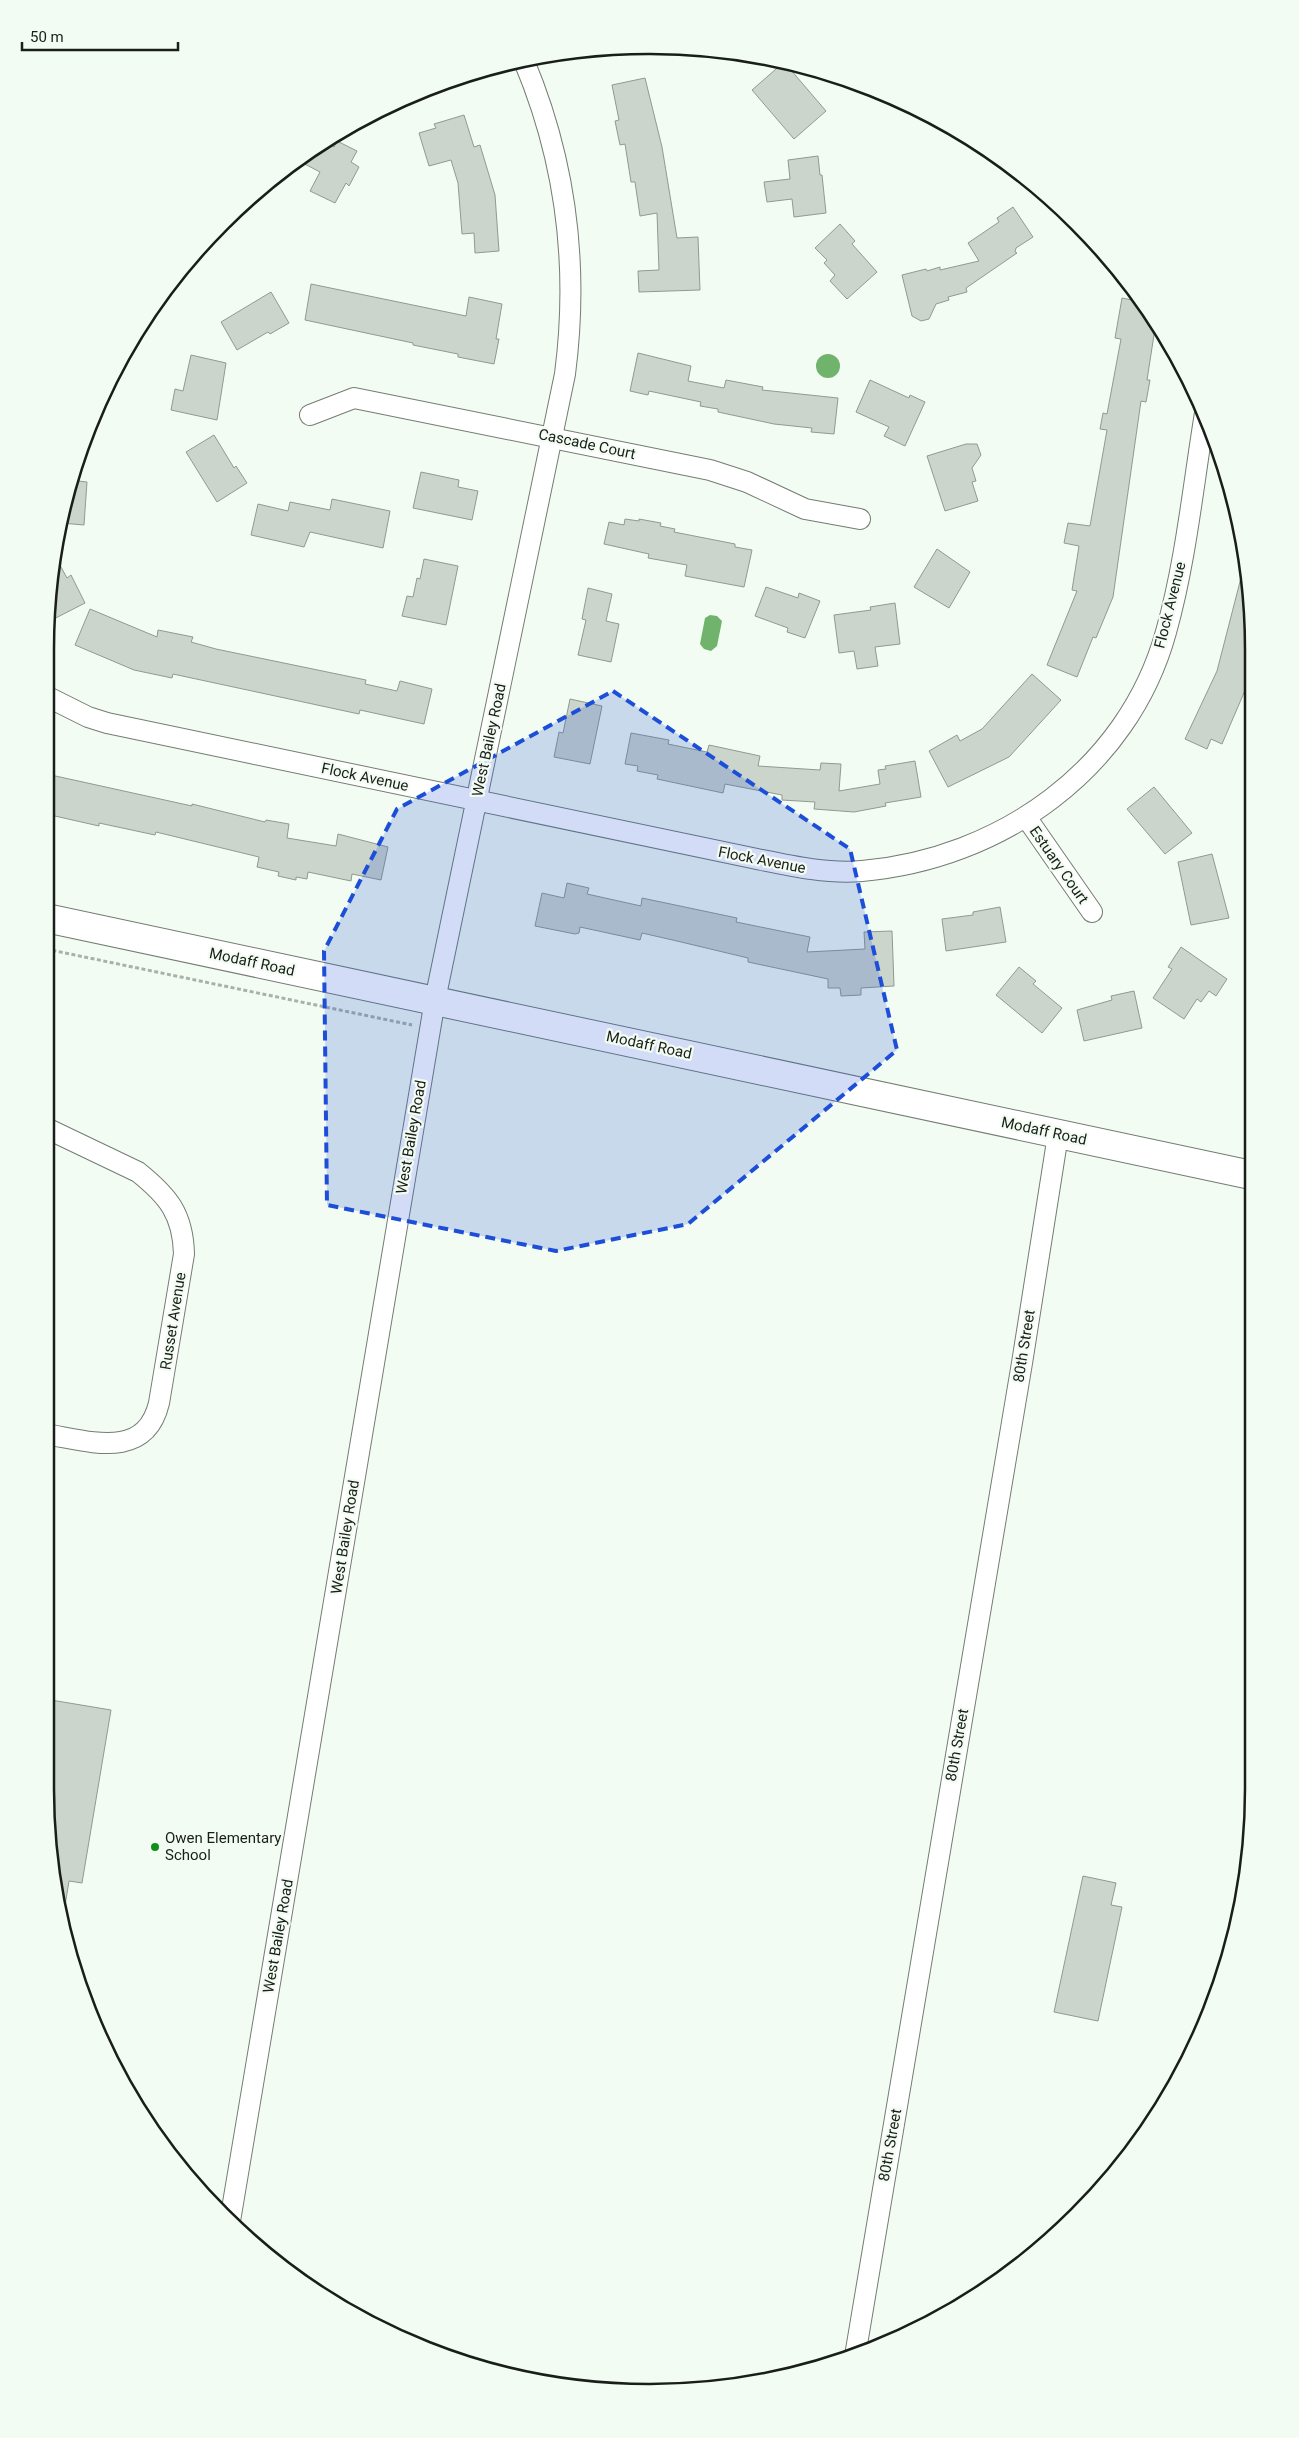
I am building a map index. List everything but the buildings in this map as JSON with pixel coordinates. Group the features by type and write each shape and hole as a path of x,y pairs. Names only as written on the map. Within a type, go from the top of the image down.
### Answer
{"street":[{"name":"West Bailey Road","path":"231,2213 435,1000 554,437 569,348 572,277 565,202 552,139 526,67"},
{"name":"Cascade Court","path":"310,415 354,398 554,437 719,473 748,482 805,509 860,519"},
{"name":"Flock Avenue","path":"54,700 88,718 107,723 757,859 811,869 860,871 908,865 966,848 1026,817 1070,784 1095,759 1123,724 1148,680 1166,634 1178,580 1203,428"},
{"name":"Estuary Court","path":"1026,817 1092,912"},
{"name":"Modaff Road","path":"54,920 1245,1174"},
{"name":"Russet Avenue","path":"54,1132 138,1172 170,1202 178,1214 182,1227 184,1254 158,1410 149,1428 127,1442 106,1444 54,1435"},
{"name":"80th Street","path":"857,2347 1022,1363 1058,1134"}],"path":[{"path":"54,951 430,1028"}],"highlighted area":[{"path":"613,691 850,849 897,1050 688,1224 556,1251 327,1205 324,951 397,809"}],"shaded area":[{"path":"828,354 837,357 840,366 837,375 828,378 819,375 816,366 819,357"},
{"path":"710,615 717,616 722,621 717,646 711,651 704,649 700,644 705,618"}],"place":[{"name":"Owen Elementary School","path":"155,1847"}]}
